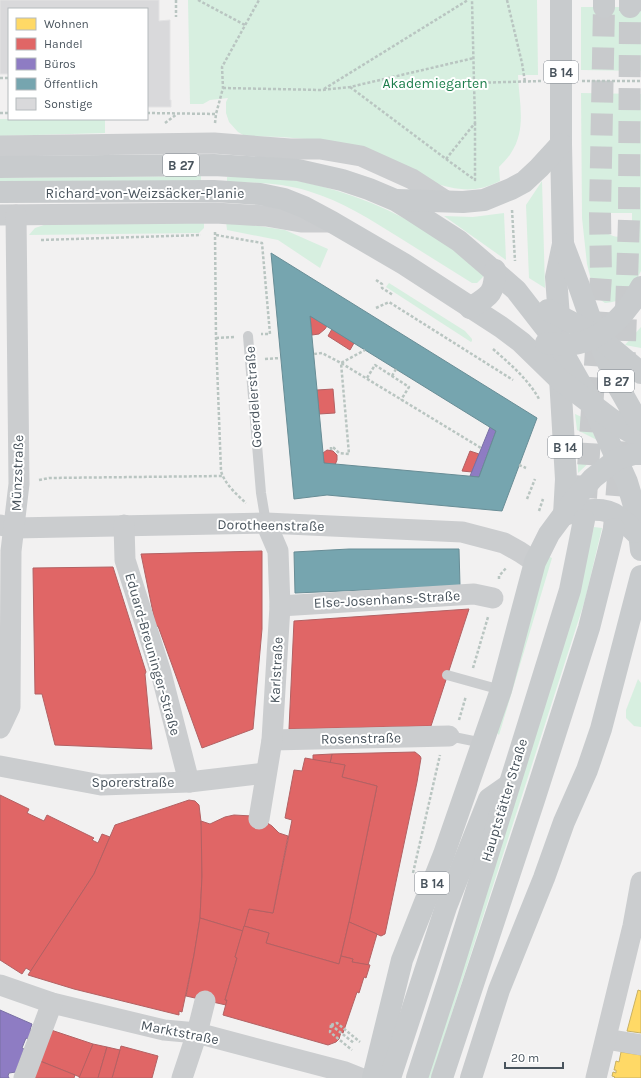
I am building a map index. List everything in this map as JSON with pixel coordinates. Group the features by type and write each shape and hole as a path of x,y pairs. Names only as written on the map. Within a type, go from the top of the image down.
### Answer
{"main road":[{"name":"B 14","path":"561,0 563,244 556,277 559,317 558,344 566,479 574,517"},
{"name":"B 27","path":"394,200 463,202 484,200 512,189 524,182 561,144"},
{"name":"Richard-von-Weizsäcker-Planie","path":"0,167 214,165 298,170 342,180 394,200 459,241 495,270 516,290"},
{"name":"Richard-von-Weizsäcker-Planie","path":"0,192 214,191 260,194 284,199 304,207 332,222 404,264 521,342 560,380"},
{"name":"B 27","path":"563,244 596,335 619,388 641,424"},
{"path":"470,308 487,297 493,290 495,270"},
{"path":"521,342 575,344 607,330 617,321 641,287"},
{"name":"B 27","path":"516,290 559,317 596,335 641,373"},
{"name":"B 27","path":"516,290 558,344 593,406 627,482 637,516 640,543"},
{"path":"585,302 592,308 602,312 614,312 628,306"},
{"name":"B 27","path":"560,380 623,428 641,438"},
{"name":"B 14","path":"373,1078 402,960 444,854 501,690 528,557 549,534 574,517 593,478 617,459 634,454 641,454"},
{"path":"574,517 587,509 603,510 618,516 640,543"},
{"name":"Hauptstätter Straße","path":"417,1078 570,590 574,517"},
{"name":"Hauptstätter Straße","path":"442,1078 589,628 614,529"},
{"path":"471,1078 499,990 544,878 564,822 587,770 601,729 641,576"},
{"name":"B 14","path":"390,1078 446,907 489,799 509,785"},
{"path":"499,990 502,896"}],"street":[{"name":"Richard-von-Weizsäcker-Planie","path":"0,146 214,143 290,149 320,149 361,156 412,179 446,201"},
{"name":"Richard-von-Weizsäcker-Planie","path":"290,149 342,180"},
{"name":"Richard-von-Weizsäcker-Planie","path":"8,215 215,213 266,216 301,222 332,222"},
{"name":"Münzstraße","path":"0,728 10,707 11,551 7,526 19,484 8,215"},
{"name":"Dorotheenstraße","path":"7,526 266,523 462,532 504,543 528,557"},
{"name":"Karlstraße","path":"259,819 272,740 280,606 278,551 266,523"},
{"name":"Eduard-Breuninger-Straße","path":"124,525 125,560 161,673 189,782"},
{"name":"Else-Josenhans-Straße","path":"280,606 474,594 493,598"},
{"name":"Rosenstraße","path":"272,740 449,736"},
{"name":"Sporerstraße","path":"0,766 101,785 189,782 266,773"},
{"path":"596,1078 637,926 641,882"},
{"name":"Marktstraße","path":"0,985 52,1003 164,1030 197,1033 345,1072 360,1078"},
{"path":"182,1078 197,1033 205,1000"},
{"path":"24,1078 52,1003"},
{"path":"606,1039 641,1044"}],"lane":[{"name":"Goerdelerstraße","path":"248,336 260,493 266,523"},
{"path":"448,675 501,690"},
{"path":"449,736 483,743"}],"path":[{"path":"176,0 176,17"},
{"path":"198,0 245,25"},
{"path":"148,113 216,114 224,88 222,67 259,0"},
{"path":"322,90 468,0"},
{"path":"350,87 476,180 472,0"},
{"path":"473,83 525,82 507,0"},
{"path":"224,88 322,90 350,87 474,58"},
{"path":"446,159 475,123"},
{"path":"41,240 207,235"},
{"name":"Goerdelerstraße","path":"222,476 216,338 215,235 262,243 270,334 248,336"},
{"path":"376,280 382,284 382,288 393,295"},
{"path":"376,308 389,302 513,380"},
{"path":"341,363 365,350"},
{"path":"314,354 322,353 341,363 481,448"},
{"path":"331,450 331,447 339,453 349,454 341,363"},
{"path":"367,378 375,366 409,386 401,400"},
{"path":"392,376 396,369"},
{"path":"523,376 534,389 540,400"},
{"path":"519,465 526,468"},
{"path":"33,481 49,478 222,476 236,494 266,523"},
{"path":"527,499 535,479"},
{"path":"538,514 546,492"},
{"path":"449,736 458,724 499,576 528,557"},
{"path":"330,1025 338,1023 360,1042"},
{"path":"330,1025 354,1043"},
{"path":"330,1025 330,1032 352,1050"}],"green space":[{"name":"Akademiegarten","path":"188,0 537,0 538,75 518,75 521,125 516,144 507,159 499,167 500,181 482,188 457,189 431,182 319,140 245,136 238,132 229,122 226,113 226,102 228,98 210,100 203,104 190,104"},
{"path":"581,7 641,7 641,71 581,70"},
{"path":"581,93 641,94 641,271 628,294 620,300 605,303 595,296 587,264 582,218","holes":["601,213 632,213 632,229 624,235 616,237 612,236 601,227"]},
{"path":"0,119 105,120 105,133 0,136"},
{"path":"201,176 201,182 0,184 0,178"},
{"path":"227,177 271,177 303,182 338,191 371,203 404,218 435,236 480,268 483,273 483,277 477,283 472,283 367,218 321,195 298,188 278,185 227,182"},
{"path":"542,181 545,288 529,278 526,205"},
{"path":"504,213 506,260 444,216 473,217"},
{"path":"204,221 204,228 199,233 29,235 35,228 50,223"},
{"path":"226,221 285,230 328,249 320,268 278,240 227,230"},
{"path":"389,283 465,331 472,341 471,342 386,287"},
{"path":"641,327 641,348 625,345"},
{"path":"575,414 584,418 597,440 577,430"},
{"path":"578,450 595,457 578,473"},
{"path":"594,527 602,528 585,600 431,1078 424,1078 575,598"},
{"path":"547,556 552,558 499,735 495,731"},
{"path":"638,679 641,683 641,727 634,726 626,718 626,710"}],"building: Wohnen":[{"path":"638,990 641,991 641,1033 627,1031"},
{"path":"621,1052 641,1055 641,1078 614,1078 615,1077 612,1076 613,1072 616,1073 616,1070 614,1070 616,1061 619,1062"}],"building: Handel":[{"path":"310,316 327,326 319,334 312,335"},
{"path":"332,329 354,343 350,350 328,336"},
{"path":"333,389 335,413 319,414 317,390"},
{"path":"327,450 333,451 337,455 335,465 324,463 323,453"},
{"path":"470,451 479,454 472,472 462,471"},
{"path":"262,551 262,629 253,729 202,748 158,626 156,627 141,554"},
{"path":"113,567 146,672 152,749 55,745 42,694 35,694 33,568"},
{"path":"469,609 431,726 289,729 294,621"},
{"path":"415,752 421,758 417,782 385,934 381,936 349,922 377,786 342,777 345,765 330,763 332,754"},
{"path":"332,754 330,763 313,760 313,755"},
{"path":"305,758 345,765 342,777 377,786 339,964 266,943 269,933 244,926 249,909 273,913 292,820 285,818 294,770 302,771"},
{"path":"0,795 29,809 27,813 44,821 47,815 94,838 92,840 98,843 102,834 110,837 94,874 31,971 26,968 22,974 0,960"},
{"path":"189,800 195,801 199,805 202,830 202,876 200,918 182,1012 179,1011 179,1015 74,989 28,975 94,874 115,825"},
{"path":"234,815 252,816 263,820 279,833 288,836 273,913 249,909 243,931 200,918 202,876 201,821 210,824 225,817"},
{"path":"200,918 243,931 225,1000 227,1000 226,1005 186,996"},
{"path":"349,922 377,934 368,965 352,962 353,959 341,956"},
{"path":"244,926 269,933 266,943 339,964 341,956 353,959 352,962 370,965 359,993 357,992 343,1033 341,1032 339,1039 336,1042 328,1045 223,1015 227,1000 225,1000 237,958 235,957"},
{"path":"51,1030 93,1044 80,1077 40,1061"},
{"path":"93,1044 107,1047 98,1078 79,1078"},
{"path":"121,1046 158,1056 152,1078 112,1078"},
{"path":"107,1047 120,1050 112,1078 98,1078"},
{"path":"40,1061 75,1075 74,1078 34,1078"}],"building: Büros":[{"path":"490,427 496,431 479,477 470,476"},
{"path":"0,1010 32,1024 30,1030 34,1032 30,1040 26,1038 16,1072 9,1073 9,1078 0,1078"}],"building: Öffentlich":[{"path":"271,253 537,418 502,511 327,495 294,499","holes":["310,316 496,431 479,477 324,463"]},
{"path":"349,549 459,549 460,586 295,593 294,552"}],"building: Sonstige":[{"path":"0,0 159,0 159,21 170,20 171,107 148,107 148,8 8,8 8,74 0,74"}],"tunnel":[{"path":"586,498 601,276 600,213 604,7"},
{"path":"624,374 629,219 630,7"},
{"path":"614,529 623,411"}]}
